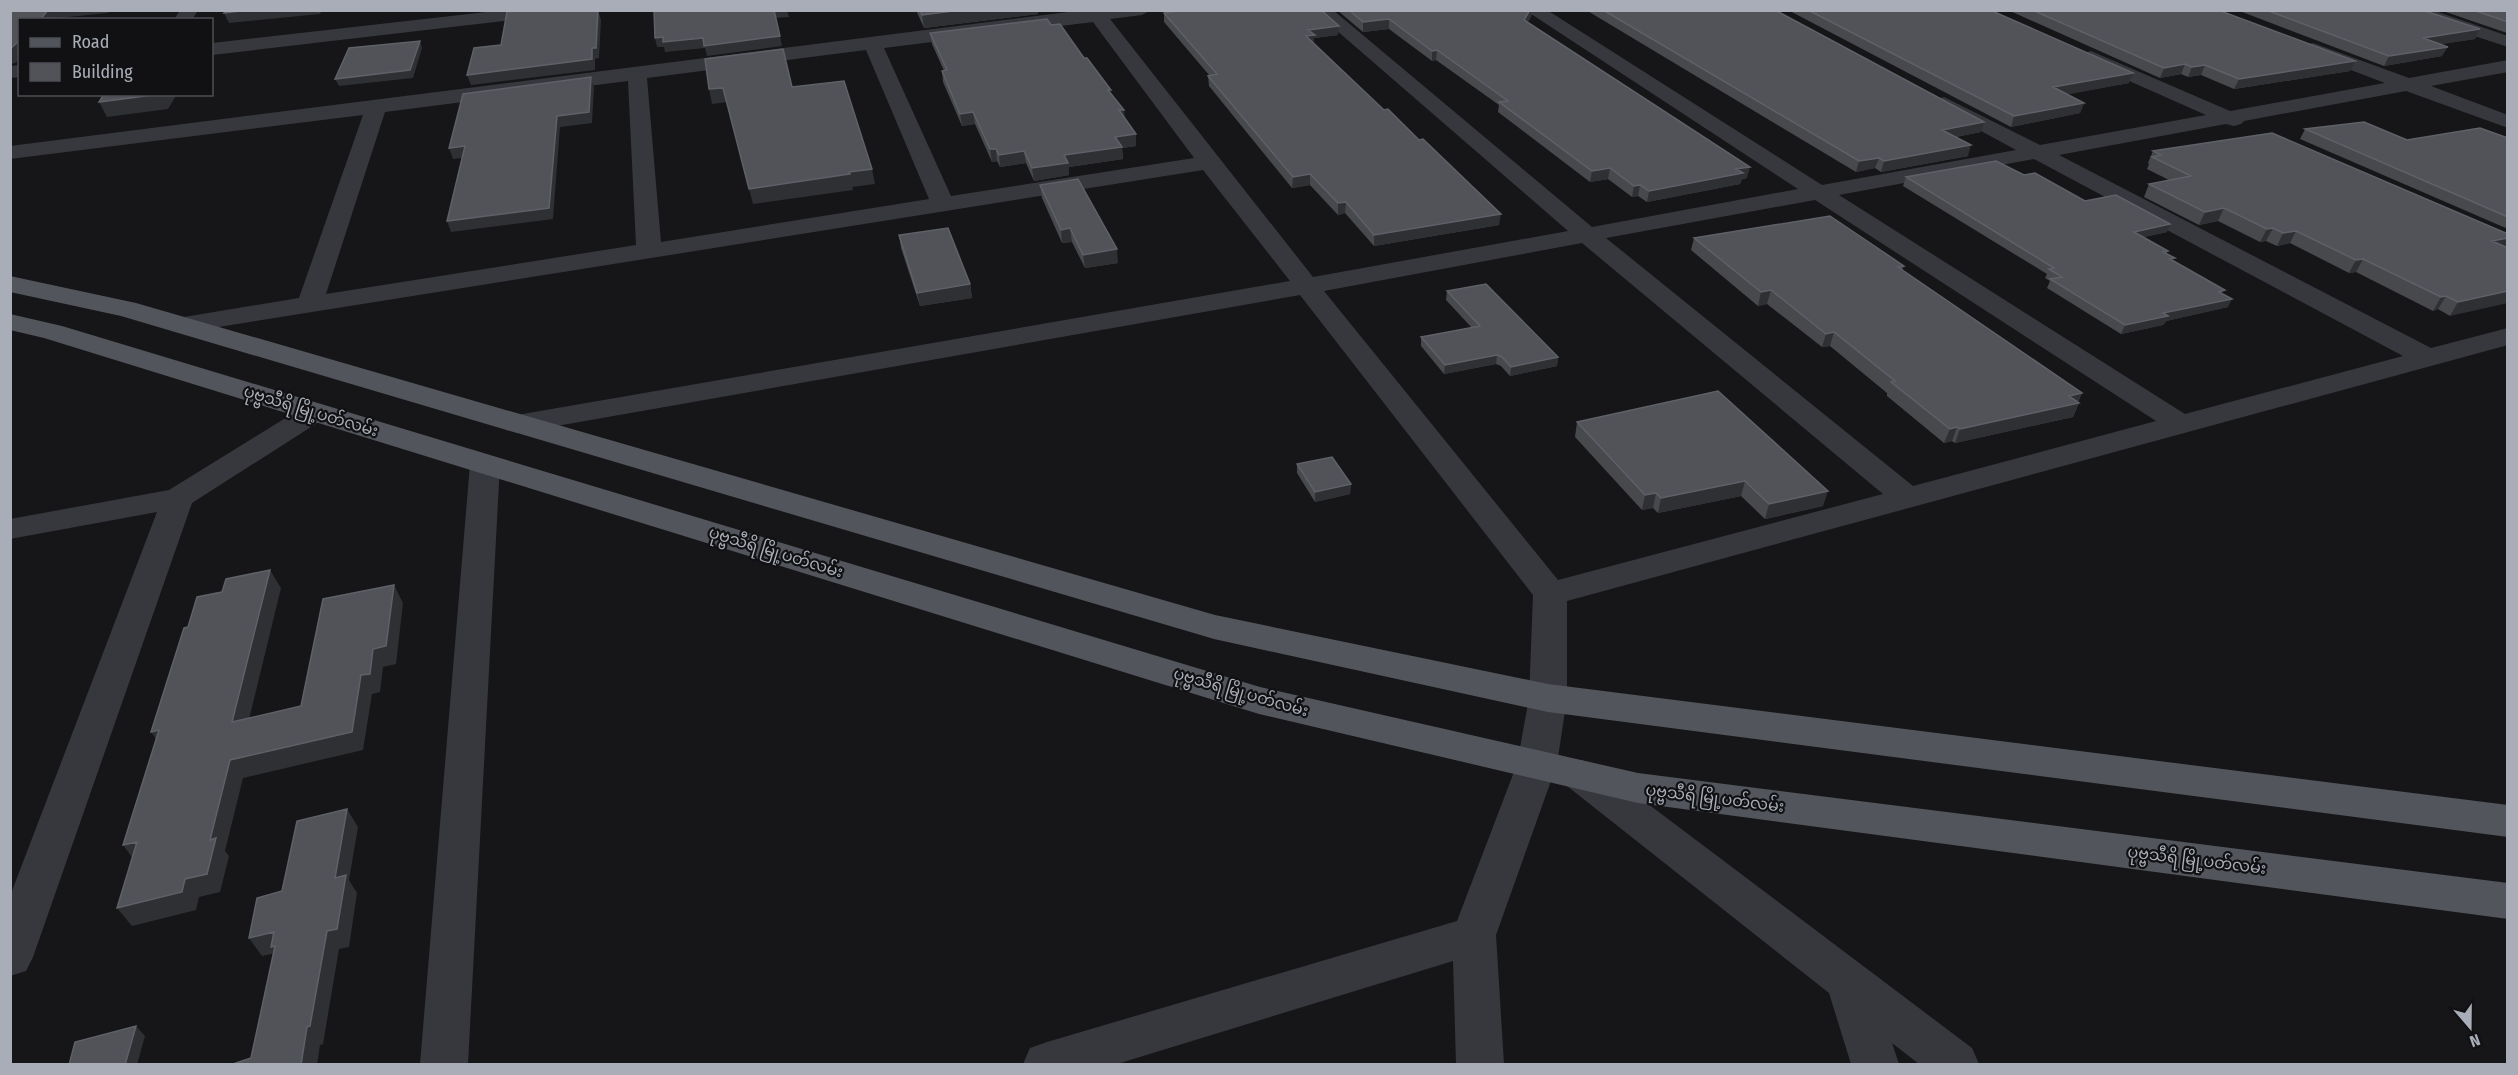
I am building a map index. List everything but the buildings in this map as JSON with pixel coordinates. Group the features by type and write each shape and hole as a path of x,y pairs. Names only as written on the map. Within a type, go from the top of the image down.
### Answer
{"main road":[{"path":"10,284 127,309 1214,627 1548,698 2508,821"},
{"path":"72,338 127,309"},
{"name":"ပုဗ္ဗသီရိ မြို့ပတ်လမ်း","path":"10,322 72,338 1260,700 1649,789 2508,901"}],"street":[{"path":"213,49 406,19 556,10"},
{"path":"10,153 873,44 1096,13 1142,10"},
{"path":"1322,10 1586,234 1909,499"},
{"path":"1534,10 2182,425"},
{"path":"2413,10 2508,42"},
{"path":"1096,13 1209,162 1550,594 1548,698 1537,764 1473,935 1480,1065"},
{"path":"873,44 943,204"},
{"path":"2299,44 2508,122"},
{"path":"2070,48 2261,132"},
{"path":"517,424 1307,286 2410,86 2508,66"},
{"path":"637,74 649,250"},
{"path":"1924,93 2428,358"},
{"path":"310,304 376,107"},
{"path":"181,325 1209,162"},
{"path":"1550,594 2508,336"},
{"path":"10,529 178,498 315,412"},
{"path":"444,1065 486,464"},
{"path":"10,957 178,498"},
{"path":"1581,774 1955,1065"},
{"path":"1047,1065 1473,935"},
{"path":"1848,981 1875,1065"}]}
